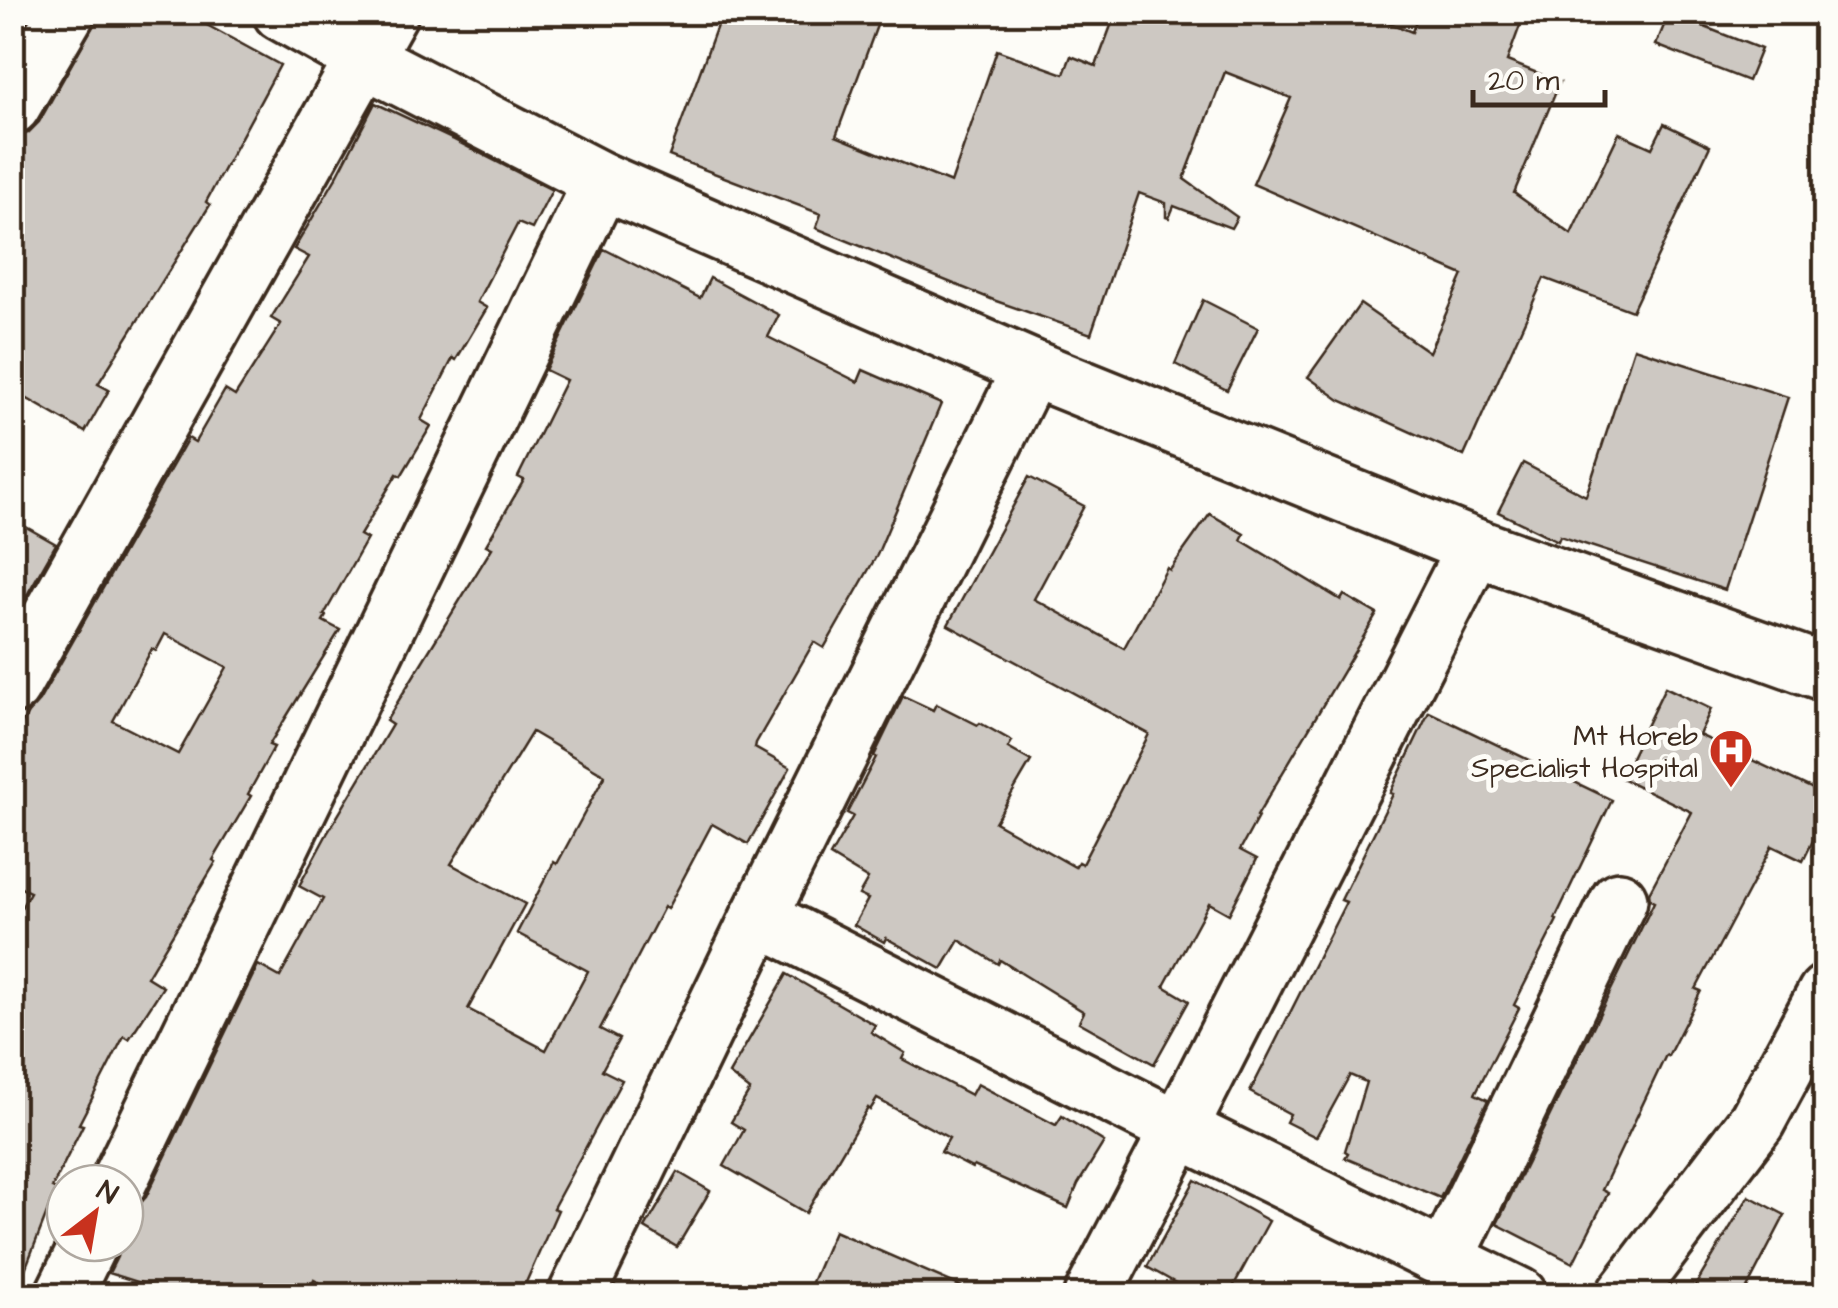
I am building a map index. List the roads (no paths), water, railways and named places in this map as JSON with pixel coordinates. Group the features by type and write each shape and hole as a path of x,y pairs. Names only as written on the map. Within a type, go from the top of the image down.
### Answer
{"street":[{"path":"12,106 67,12"},
{"path":"282,12 602,181 1031,368 1475,548 1826,673"},
{"path":"12,686 390,12"},
{"path":"128,1163 602,181"},
{"path":"576,1296 1031,368"},
{"path":"1092,1296 1475,548"},
{"path":"1445,1260 1619,900"},
{"path":"759,917 1519,1296"},
{"path":"1624,1296 1757,1122 1826,993"},
{"path":"64,1296 80,1263"}],"place":[{"name":"Mt Horeb Specialist Hospital","path":"1731,789"}]}
